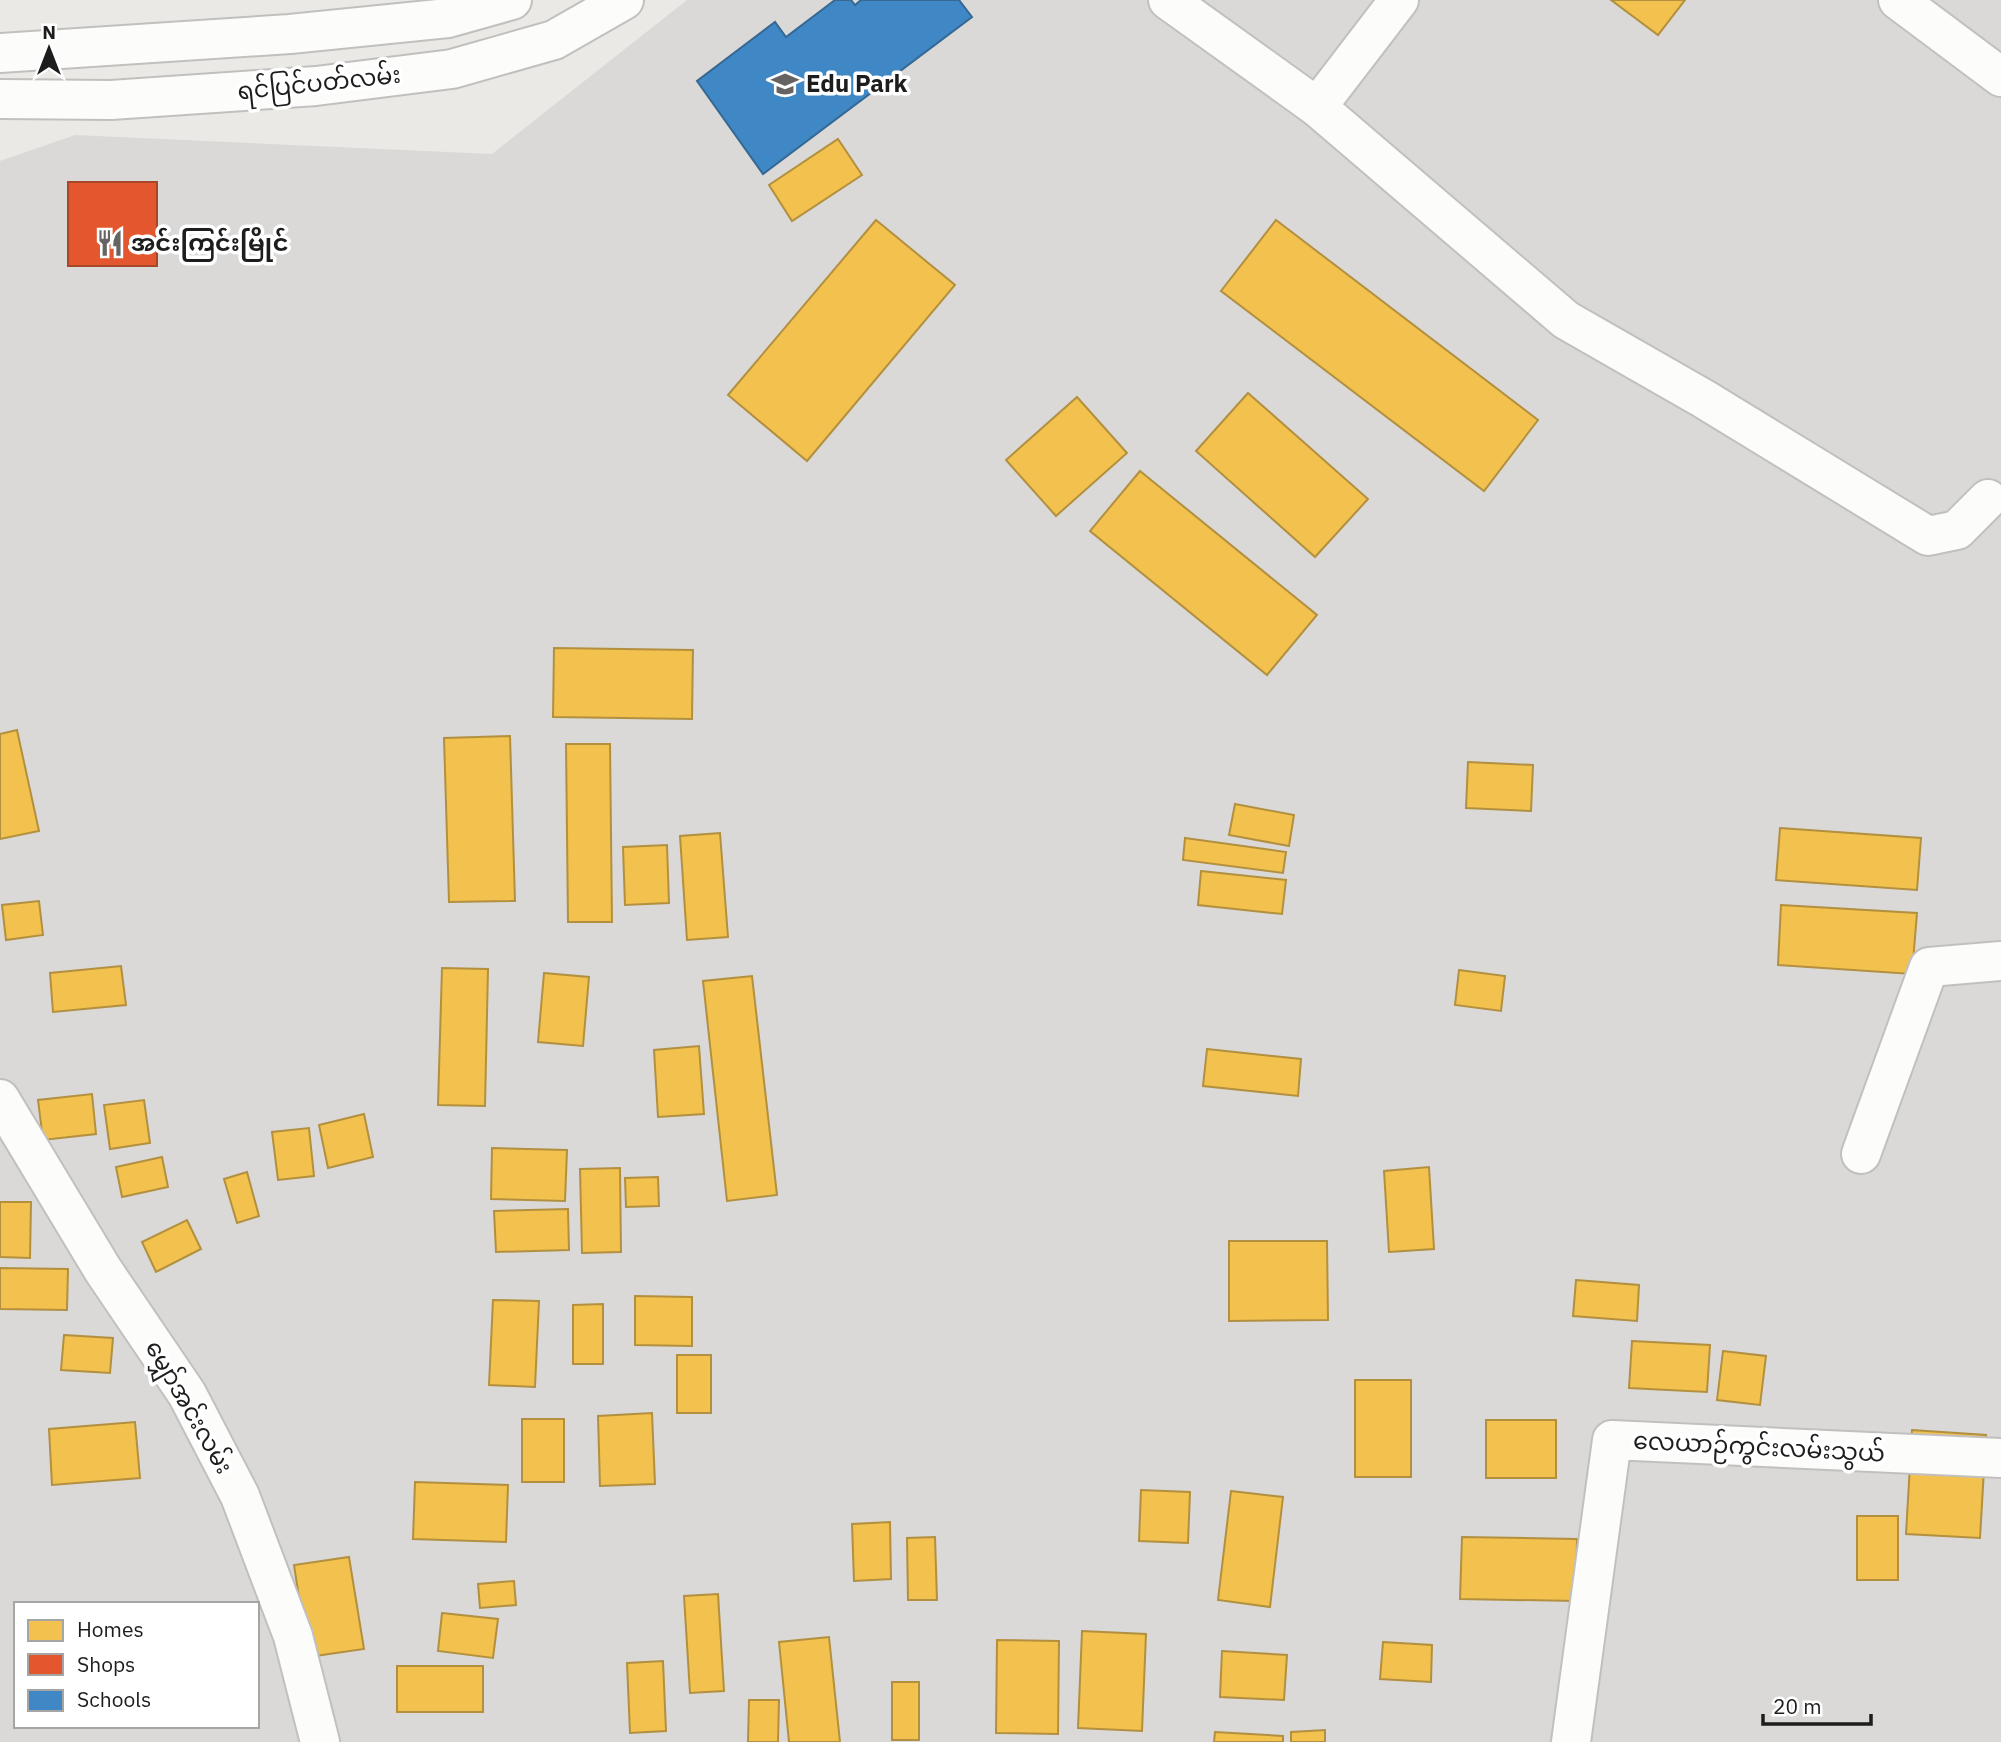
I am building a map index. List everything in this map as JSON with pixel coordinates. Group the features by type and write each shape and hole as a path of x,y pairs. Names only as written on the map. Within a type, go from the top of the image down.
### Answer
{"street":[{"path":"0,53 290,34 448,18 512,0"},
{"name":"ရင်ပြင်ပတ်လမ်း","path":"0,99 111,100 316,86 452,69 554,40 624,0"},
{"path":"1168,0 1317,107 1566,320 1704,399 1928,536 1957,530 1989,499"},
{"path":"1317,107 1399,0"},
{"path":"1898,0 2001,77"},
{"path":"1861,1154 1929,967 2001,961"},
{"name":"မျှော်အင်းလမ်း","path":"0,1099 103,1270 187,1394 240,1496 293,1636 320,1742"},
{"name":"လေယာဉ်ကွင်းလမ်းသွယ်","path":"1572,1742 1612,1440 2001,1458"}],"shaded area":[{"path":"687,0 2001,0 2001,1742 0,1742 0,161 75,135 492,154"}],"building: Homes":[{"path":"1611,0 1685,0 1658,35"},
{"path":"838,139 862,175 792,221 769,185"},
{"path":"876,220 955,285 807,461 728,395"},
{"path":"1276,220 1538,420 1484,491 1221,291"},
{"path":"1248,393 1368,499 1315,557 1196,451"},
{"path":"1077,397 1127,453 1056,516 1006,460"},
{"path":"1140,471 1317,615 1267,675 1090,531"},
{"path":"554,648 693,650 692,719 553,717"},
{"path":"17,730 39,831 0,839 0,734"},
{"path":"510,736 515,901 449,902 444,738"},
{"path":"566,744 610,744 612,922 568,922"},
{"path":"1468,762 1533,765 1531,811 1466,808"},
{"path":"1235,804 1294,815 1289,846 1229,835"},
{"path":"1780,828 1921,838 1917,890 1776,880"},
{"path":"720,833 728,937 687,940 680,836"},
{"path":"1185,838 1286,852 1283,873 1183,860"},
{"path":"667,845 669,903 625,905 623,847"},
{"path":"1201,871 1286,880 1282,914 1198,905"},
{"path":"39,901 43,935 6,940 2,905"},
{"path":"1781,905 1917,913 1912,974 1778,965"},
{"path":"121,966 126,1005 53,1012 50,973"},
{"path":"442,968 488,969 485,1106 438,1105"},
{"path":"1459,970 1505,976 1501,1011 1455,1005"},
{"path":"544,973 589,977 583,1046 538,1042"},
{"path":"752,976 777,1195 727,1201 703,981"},
{"path":"699,1046 704,1114 658,1117 654,1050"},
{"path":"1207,1049 1301,1059 1298,1096 1203,1086"},
{"path":"92,1094 96,1134 43,1140 38,1100"},
{"path":"144,1100 150,1143 110,1149 104,1105"},
{"path":"364,1114 373,1157 328,1168 319,1125"},
{"path":"309,1128 314,1176 278,1180 272,1132"},
{"path":"492,1148 567,1150 565,1201 491,1199"},
{"path":"162,1157 168,1187 122,1197 116,1167"},
{"path":"1429,1167 1434,1249 1389,1252 1384,1171"},
{"path":"620,1168 621,1252 582,1253 580,1169"},
{"path":"247,1172 259,1216 237,1223 224,1179"},
{"path":"658,1177 659,1206 626,1207 625,1178"},
{"path":"0,1202 31,1202 30,1258 0,1257"},
{"path":"568,1209 569,1250 496,1252 494,1211"},
{"path":"187,1220 201,1249 156,1272 142,1242"},
{"path":"1229,1241 1327,1241 1328,1320 1229,1321"},
{"path":"0,1268 68,1269 67,1310 0,1309"},
{"path":"1576,1280 1639,1285 1637,1321 1573,1316"},
{"path":"635,1296 692,1297 692,1346 635,1345"},
{"path":"493,1300 539,1301 535,1387 489,1385"},
{"path":"603,1304 603,1364 573,1364 573,1305"},
{"path":"64,1335 113,1338 110,1373 61,1370"},
{"path":"1632,1341 1710,1345 1707,1392 1629,1388"},
{"path":"1723,1351 1766,1356 1760,1405 1717,1400"},
{"path":"677,1355 711,1355 711,1413 677,1413"},
{"path":"1355,1380 1411,1380 1411,1477 1355,1477"},
{"path":"652,1413 655,1484 600,1486 598,1416"},
{"path":"522,1419 564,1419 564,1482 522,1482"},
{"path":"1486,1420 1556,1420 1556,1478 1486,1478"},
{"path":"135,1422 140,1478 52,1485 49,1429"},
{"path":"1912,1430 1986,1435 1980,1538 1906,1534"},
{"path":"415,1482 508,1485 506,1542 413,1539"},
{"path":"1141,1490 1190,1492 1188,1543 1139,1541"},
{"path":"1231,1491 1283,1497 1270,1607 1218,1600"},
{"path":"1857,1516 1898,1516 1898,1580 1857,1580"},
{"path":"890,1522 891,1579 854,1581 852,1524"},
{"path":"935,1537 937,1600 908,1600 907,1538"},
{"path":"1462,1537 1577,1539 1576,1601 1460,1599"},
{"path":"349,1557 364,1649 308,1657 294,1565"},
{"path":"514,1581 516,1605 480,1608 478,1584"},
{"path":"718,1594 724,1691 690,1693 684,1596"},
{"path":"442,1613 498,1619 493,1658 438,1651"},
{"path":"1082,1631 1146,1634 1142,1731 1078,1728"},
{"path":"829,1637 840,1742 789,1742 779,1642"},
{"path":"997,1640 1059,1641 1058,1734 996,1733"},
{"path":"1383,1642 1432,1645 1431,1682 1380,1679"},
{"path":"1222,1651 1287,1655 1284,1700 1220,1697"},
{"path":"663,1661 666,1731 630,1733 627,1663"},
{"path":"397,1666 483,1666 483,1712 397,1712"},
{"path":"892,1682 919,1682 919,1740 892,1740"},
{"path":"749,1700 779,1700 778,1742 748,1742"},
{"path":"1325,1730 1325,1742 1291,1742 1291,1732"},
{"path":"1215,1732 1283,1736 1283,1742 1214,1742"}],"building: Shops":[{"path":"68,182 157,182 157,266 68,266"}],"building: Schools":[{"path":"835,0 851,0 855,5 861,0 959,0 972,17 763,174 697,81 775,22 786,37"}],"place":[{"name":"Edu Park","path":"785,84"},
{"name":"အင်းကြင်းမြိုင်","path":"110,243"}]}
